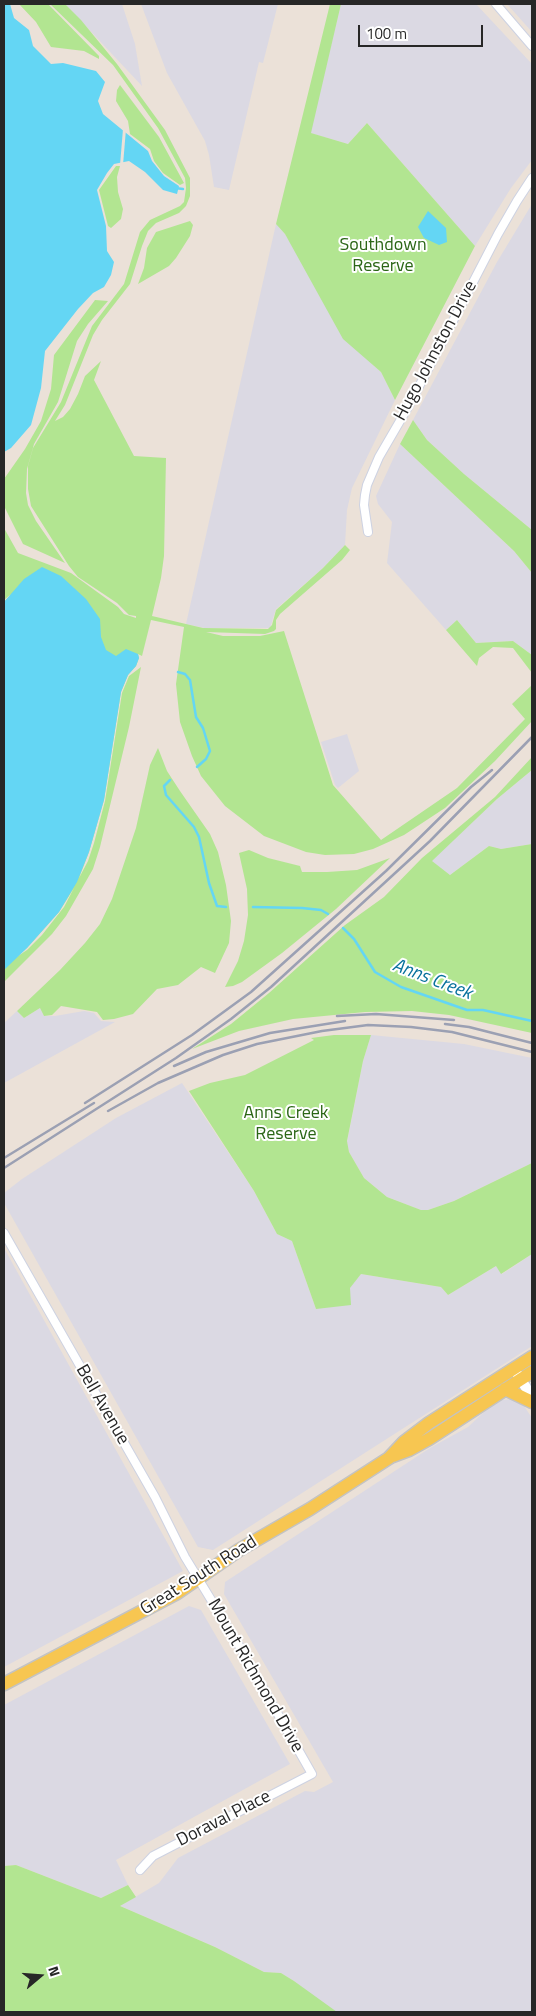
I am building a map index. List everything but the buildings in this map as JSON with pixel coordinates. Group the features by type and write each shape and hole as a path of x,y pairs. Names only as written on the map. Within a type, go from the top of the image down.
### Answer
{"main road":[{"name":"Great South Road","path":"389,1458 404,1442 429,1423 526,1370"},
{"name":"Great South Road","path":"4,1684 178,1593 238,1550 310,1509 389,1458 409,1450 505,1389 526,1370"},
{"path":"505,1389 532,1402"}],"street":[{"path":"496,4 532,46"},
{"name":"Hugo Johnston Drive","path":"368,532 364,505 365,495 367,485 379,457 411,402 508,218 532,178"},
{"name":"Bell Avenue","path":"4,1233 150,1489 198,1578"},
{"path":"526,1370 532,1397"},
{"name":"Mount Richmond Drive","path":"198,1578 312,1774"},
{"name":"Doraval Place","path":"140,1870 153,1856 312,1774"}],"shaded area":[{"path":"65,4 122,4 135,44 142,86"},
{"path":"141,4 278,4 263,63 259,62 229,190 214,187 205,141 167,73"},
{"path":"341,4 476,4 532,64 532,160 511,188 475,246 367,123 348,144 310,133"},
{"path":"507,4 532,4 532,32"},
{"path":"532,204 532,530 464,474 427,440 413,420 497,262"},
{"path":"276,224 285,234 372,364 381,372 395,400 352,488 347,510 345,545 323,568 276,609 270,628 204,628 186,624"},
{"path":"400,444 514,551 532,573 532,655 513,641 476,643 457,620 446,630 387,563 392,522 378,504 376,496"},
{"path":"347,734 359,771 338,788 335,785 321,742"},
{"path":"532,770 532,844 501,849 489,846 450,875 431,861 497,799"},
{"path":"40,1008 44,1016 84,1011 94,1013 101,1021 115,1022 4,1083 4,1023 17,1011 24,1018"},
{"path":"371,1035 464,1044 532,1058 532,1163 454,1201 428,1210 421,1210 387,1197 364,1178 349,1152 347,1142 363,1061"},
{"path":"182,1083 254,1191 277,1234 292,1241 316,1309 350,1287 361,1274 441,1287 448,1295 496,1266 502,1274 532,1254 532,1346 213,1550 198,1547 4,1203 4,1193 22,1179 116,1118"},
{"path":"4,1248 183,1571 4,1667"},
{"path":"512,1399 522,1403 532,1418 532,2012 333,2012 281,1973 264,1972 215,1947 120,1906 159,1883 178,1858 305,1791 314,1792 333,1782 224,1594 225,1582 430,1448 468,1427 501,1400"},
{"path":"189,1606 201,1610 290,1764 116,1860 128,1885 101,1898 16,1865 4,1866 4,1705"}],"green space":[{"path":"19,4 48,4 99,56 99,59 84,51 51,47 36,22"},
{"path":"50,4 65,4 81,20 117,64 165,130 190,178 190,196 186,206 179,213 156,223 148,231 130,284 102,320 93,335 65,405 55,421 63,417 70,409 85,376 101,361 94,380 134,456 166,458 164,556 152,616 203,628 268,629 272,625 276,610 323,568 345,545 350,550 342,560 280,614 276,620 276,629 274,631 265,634 206,632 223,636 260,636 284,631 333,785 381,840 457,788 525,719 512,704 532,685 532,721 495,761 445,808 404,835 373,849 354,854 325,855 306,852 264,836 225,806 201,776 180,722 176,684 184,627 151,620 142,656 138,654 139,658 136,666 128,675 121,692 104,800 89,852 79,878 88,861 105,801 122,693 129,676 141,667 129,727 93,869 66,916 52,934 4,982 4,602 11,594 4,600 4,528 18,553 71,573 118,607 124,614 136,618 136,616 129,615 117,603 78,577 31,506 28,489 28,466 33,448 61,402 92,326 124,284 140,232 150,220 180,206 184,202 185,178 158,128 113,65","holes":["74,888 64,907 42,935 27,950 15,958 27,948 59,912"]},
{"name":"Southdown Reserve","path":"330,4 341,4 311,133 348,144 367,123 475,246 395,400 381,372 343,339 285,234 276,224"},
{"path":"120,85 159,137 184,183 180,185 163,173 154,161 150,149 130,134 128,121 116,101 117,90"},
{"path":"116,166 120,166 117,177 118,192 123,209 121,219 111,228 108,226 99,190"},
{"path":"190,221 193,225 190,236 176,258 169,266 138,284 144,268 147,248 156,232"},
{"path":"95,300 108,301 88,324 77,341 58,402 34,444 27,469 26,493 28,505 36,521 65,563 23,544 4,506 4,479 25,449 41,421 51,389 54,355"},
{"path":"413,420 427,440 464,474 532,530 532,573 514,551 400,444"},
{"path":"457,620 476,643 513,641 532,655 532,673 513,648 493,647 479,658 477,666 446,630"},
{"path":"158,748 167,771 210,834 218,852 226,885 231,921 229,943 215,973 201,967 178,985 157,989 133,1014 114,1019 103,1020 97,1012 61,1006 52,1015 44,1016 40,1008 24,1018 17,1011 60,970 100,924 112,899 136,828 150,765"},
{"path":"532,757 532,770 497,799 432,861 450,875 489,846 501,849 532,844 532,1033 449,1015 412,1011 365,1012 293,1019 239,1031 192,1049 231,1024 269,993 345,925 384,897 422,858 495,797"},
{"path":"249,850 268,858 300,866 302,872 357,870 390,858 336,909 282,953 242,982 225,987 238,961 244,941 248,915 247,889 239,853"},
{"name":"Anns Creek Reserve","path":"334,1035 371,1035 363,1061 347,1141 349,1152 364,1178 387,1197 421,1210 428,1210 454,1201 532,1163 532,1254 501,1274 496,1266 448,1295 441,1287 361,1274 350,1288 351,1305 316,1309 292,1241 277,1234 254,1191 189,1091 210,1083 245,1075 314,1040 311,1038"},
{"path":"16,1865 101,1898 128,1885 136,1897 120,1906 215,1947 264,1972 281,1973 337,2012 4,2012 4,1866"}],"water":[{"path":"4,4 10,4 14,18 29,30 33,46 51,64 63,63 96,71 105,82 98,101 103,114 148,151 152,161 164,176 179,186 177,194 163,190 145,172 129,161 114,164 107,173 97,190 106,226 107,251 114,262 111,275 104,287 93,293 78,309 45,351 41,388 31,425 11,448 4,452"},
{"path":"428,211 446,228 447,242 439,245 424,238 418,227"},
{"path":"42,567 61,576 86,599 100,619 101,637 106,650 116,656 126,649 138,654 139,658 136,666 128,675 121,692 104,800 89,852 77,882 59,912 27,948 4,970 4,602 24,579"}],"pier":[{"path":"123,129 126,129 123,165 120,165"}],"waterway":[{"path":"175,188 183,189"},
{"name":"Anns Creek","path":"178,672 185,674 190,680 196,717 203,728 210,751 206,759 197,767"},
{"name":"Anns Creek","path":"170,780 164,786 166,795 194,827 199,837 209,883 217,906 226,907"},
{"name":"Anns Creek","path":"253,907 302,908 321,910 328,914"},
{"name":"Anns Creek","path":"343,928 354,939 375,972 401,987 467,1010 483,1010 532,1021"}],"railway":[{"path":"4,1168 176,1058 231,1019 271,987 430,841 532,737"},
{"path":"85,1103 192,1035 251,992 386,871 471,787 492,770"},
{"path":"337,1016 376,1014 454,1020"},
{"path":"174,1066 206,1052 270,1033 345,1021"},
{"path":"445,1024 469,1027 532,1043"},
{"path":"108,1111 158,1083 223,1055 257,1044 322,1031 368,1025 411,1027 452,1032 532,1052"},
{"path":"4,1158 94,1103"}]}
